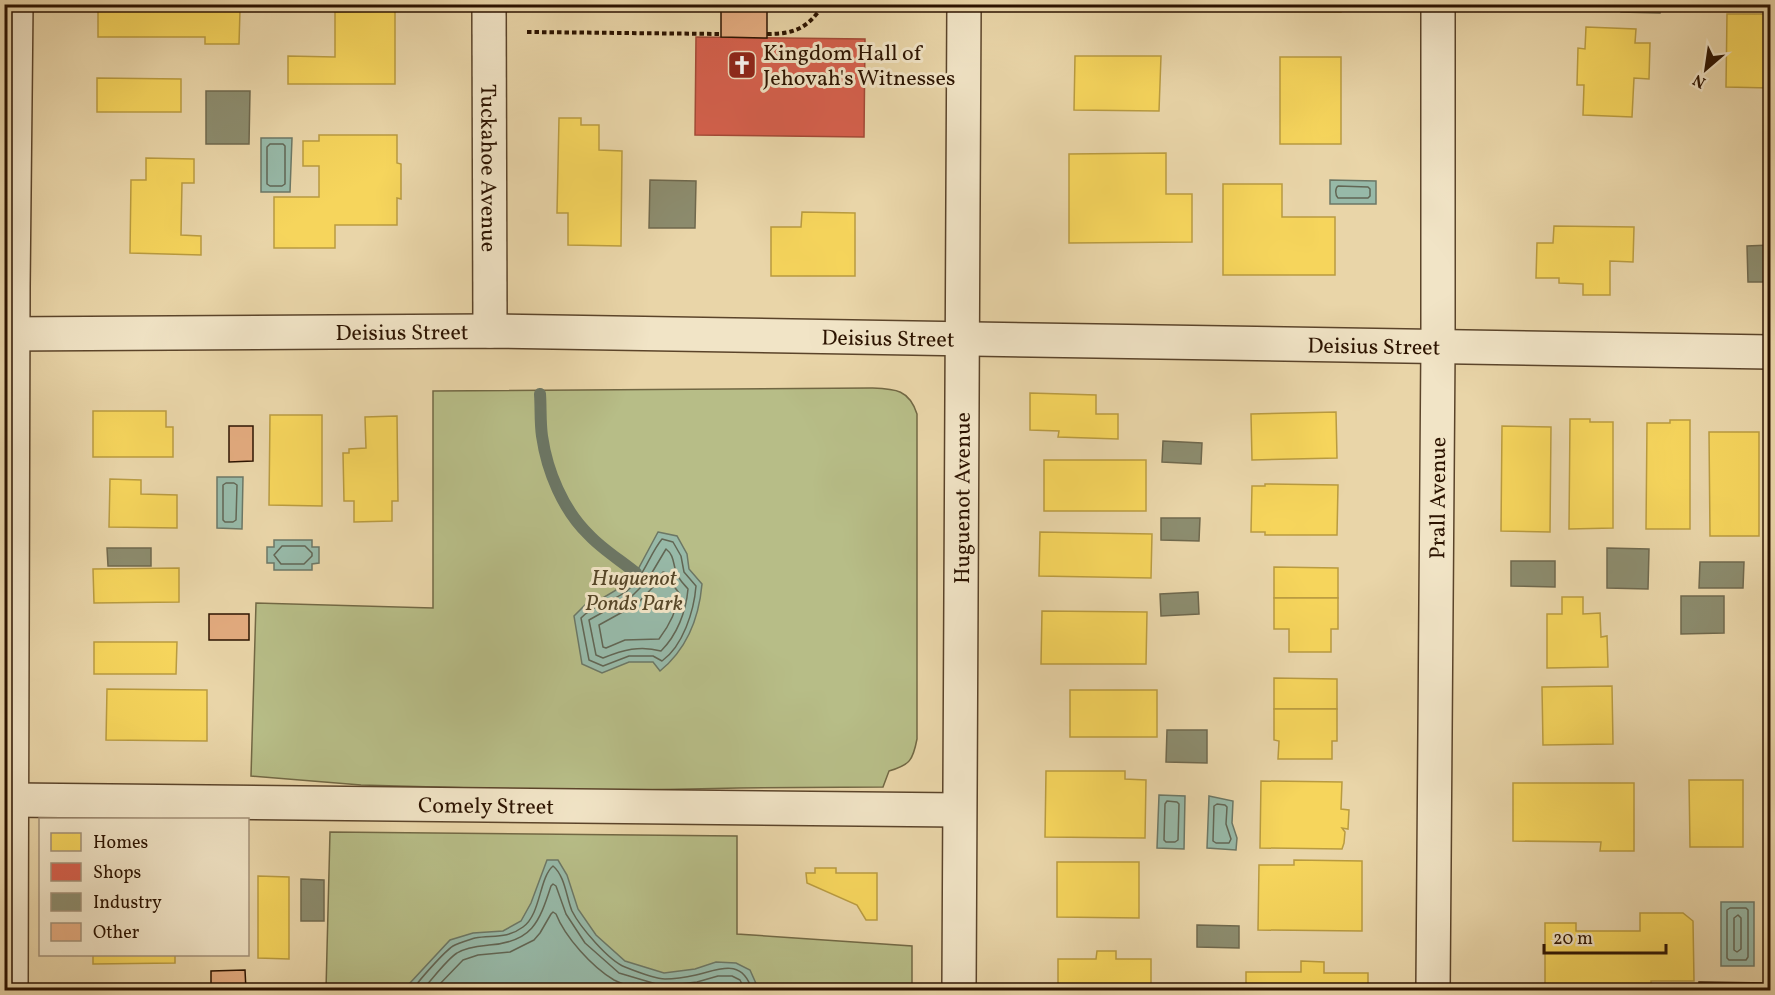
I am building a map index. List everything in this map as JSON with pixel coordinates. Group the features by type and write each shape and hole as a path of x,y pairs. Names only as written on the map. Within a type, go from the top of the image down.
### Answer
{"street":[{"path":"11,990 9,334 16,4"},
{"name":"Tuckahoe Avenue","path":"489,4 490,331"},
{"name":"Huguenot Avenue","path":"958,990 964,4"},
{"name":"Prall Avenue","path":"1433,990 1438,4"},
{"name":"Deisius Street","path":"9,334 490,331 1770,352"},
{"name":"Comely Street","path":"12,800 959,810"}],"path":[{"path":"767,34 786,33 807,24 824,4"},
{"path":"527,33 721,34"}],"green space":[{"path":"600,5 790,5 775,10 613,8"},
{"name":"Huguenot Ponds Park","path":"871,388 900,392 910,400 917,414 917,739 912,757 906,764 889,771 883,787 590,791 361,785 251,776 256,603 433,608 433,391"},
{"path":"330,832 737,836 737,934 912,946 912,990 326,990"}],"water":[{"path":"261,138 292,138 290,192 261,192"},
{"path":"1330,180 1376,181 1376,204 1330,204"},
{"path":"217,477 243,477 242,529 217,528"},
{"path":"658,532 677,536 687,554 689,569 702,584 695,621 684,643 678,653 660,671 653,662 629,662 602,673 582,664 574,616 586,604 596,602 623,586 636,573"},
{"path":"274,540 312,540 312,547 319,547 319,563 312,564 312,570 274,570 274,563 267,563 267,547 274,547"},
{"path":"1159,795 1185,796 1184,849 1157,848"},
{"path":"1209,796 1233,801 1232,823 1237,838 1236,850 1207,848"},
{"path":"547,860 558,860 567,875 578,909 596,935 625,961 664,973 695,969 716,962 736,963 750,970 758,990 406,990 450,940 473,933 503,931 521,921 531,903"},
{"path":"1721,902 1754,902 1754,966 1721,966"}],"building: Homes":[{"path":"1076,4 1160,4 1160,10 1076,9"},
{"path":"1256,4 1341,4 1341,12 1256,11"},
{"path":"98,5 240,10 239,44 205,44 205,37 98,37"},
{"path":"395,11 395,84 288,84 288,56 335,57 335,12"},
{"path":"1727,14 1770,14 1770,88 1726,87"},
{"path":"1586,27 1636,29 1635,43 1650,43 1649,79 1634,78 1632,117 1583,115 1584,85 1577,85 1578,48 1585,49"},
{"path":"1075,56 1161,56 1159,111 1074,110"},
{"path":"1280,57 1341,57 1341,144 1280,144"},
{"path":"97,78 181,79 181,112 97,112"},
{"path":"559,118 581,118 581,125 599,125 599,150 622,151 621,246 568,245 568,213 557,213"},
{"path":"319,135 397,135 397,163 401,164 401,199 397,198 397,225 335,225 335,248 274,248 274,197 319,197 319,166 303,166 303,141 319,141"},
{"path":"1166,153 1166,194 1192,194 1192,242 1069,243 1069,154"},
{"path":"146,158 194,159 194,183 182,183 181,235 201,236 201,255 130,253 131,180 146,180"},
{"path":"1223,184 1282,184 1282,217 1335,217 1335,275 1223,275"},
{"path":"802,212 855,213 855,276 771,276 771,227 801,227"},
{"path":"1554,226 1634,227 1633,262 1610,261 1610,295 1583,295 1583,284 1559,283 1559,278 1536,278 1537,243 1553,243"},
{"path":"1030,393 1096,395 1096,414 1118,414 1118,439 1058,437 1059,431 1030,430"},
{"path":"93,411 166,411 166,427 173,427 173,457 93,457"},
{"path":"1336,412 1337,458 1252,460 1251,414"},
{"path":"270,415 322,415 322,506 269,505"},
{"path":"397,416 398,501 392,501 392,521 354,522 354,501 344,501 343,453 349,453 349,449 366,448 365,417"},
{"path":"1570,419 1613,422 1613,528 1569,529"},
{"path":"1670,420 1690,420 1690,529 1646,529 1647,423 1670,423"},
{"path":"1502,426 1551,427 1550,532 1501,531"},
{"path":"1709,432 1759,432 1759,536 1710,536"},
{"path":"1044,460 1146,460 1146,511 1044,511"},
{"path":"110,479 141,480 141,494 177,495 177,528 109,527"},
{"path":"1265,484 1338,485 1337,535 1265,535 1265,532 1251,532 1252,486 1265,486"},
{"path":"1040,532 1152,534 1151,578 1039,576"},
{"path":"1274,567 1338,568 1338,598 1274,598"},
{"path":"179,568 179,602 94,603 93,569"},
{"path":"1562,597 1583,597 1583,614 1600,613 1601,637 1607,636 1608,667 1547,668 1547,614 1562,614"},
{"path":"1274,598 1338,598 1338,629 1331,629 1331,652 1289,652 1289,629 1274,629"},
{"path":"1042,611 1147,612 1146,664 1041,664"},
{"path":"94,642 177,642 176,674 94,674"},
{"path":"1274,678 1337,679 1337,709 1274,709"},
{"path":"1612,686 1613,744 1543,745 1542,687"},
{"path":"107,689 207,690 207,741 106,740"},
{"path":"1070,690 1157,690 1157,737 1070,737"},
{"path":"1274,709 1337,709 1337,741 1332,741 1332,759 1278,759 1279,741 1274,740"},
{"path":"1046,771 1125,771 1125,779 1146,780 1145,838 1045,837"},
{"path":"1689,780 1743,780 1743,847 1690,847"},
{"path":"1261,781 1342,782 1341,809 1349,810 1348,829 1342,828 1345,832 1342,849 1260,848"},
{"path":"1513,783 1634,783 1634,851 1600,851 1601,842 1513,841"},
{"path":"1294,860 1362,861 1362,931 1258,930 1259,865 1294,865"},
{"path":"1057,862 1139,862 1139,918 1057,917"},
{"path":"815,868 836,868 836,873 877,873 877,920 866,920 857,905 807,883 806,873 815,873"},
{"path":"258,876 289,877 289,959 258,958"},
{"path":"1640,913 1683,913 1693,921 1694,981 1613,984 1612,990 1545,990 1545,923 1576,923 1576,931 1640,931"},
{"path":"1097,951 1116,951 1116,959 1151,959 1151,990 1058,989 1058,959 1096,959"},
{"path":"93,956 175,956 175,963 93,964"},
{"path":"1301,961 1324,962 1324,973 1368,973 1368,990 1246,990 1246,972 1301,972"}],"building: Shops":[{"path":"696,37 865,39 864,137 695,135"}],"building: Industry":[{"path":"1621,4 1661,4 1660,13 1621,12"},
{"path":"206,91 250,91 249,144 206,144"},
{"path":"650,180 696,181 695,228 649,228"},
{"path":"1770,245 1770,282 1748,282 1747,246"},
{"path":"1163,441 1202,443 1201,464 1162,462"},
{"path":"1161,518 1200,518 1199,541 1161,540"},
{"path":"107,548 151,548 151,566 108,566"},
{"path":"1607,548 1649,549 1648,589 1607,588"},
{"path":"1511,561 1555,561 1555,587 1511,586"},
{"path":"1700,562 1744,562 1743,588 1699,588"},
{"path":"1198,592 1199,614 1161,616 1160,594"},
{"path":"1681,596 1724,596 1724,633 1681,634"},
{"path":"1167,730 1207,730 1207,763 1166,762"},
{"path":"301,879 324,880 324,921 301,921"},
{"path":"1197,925 1239,926 1239,948 1197,947"}],"building: Other":[{"path":"235,4 256,4 256,10 235,10"},
{"path":"721,4 767,4 767,38 721,37"},
{"path":"229,426 253,426 253,461 229,462"},
{"path":"209,614 249,614 249,640 209,640"},
{"path":"245,970 246,990 211,990 211,971"},
{"path":"1699,982 1769,983 1769,990 1699,990"}],"waterway":[{"path":"540,394 544,449 552,476 564,502 571,514 594,540 636,573"}],"place":[{"name":"Kingdom Hall of Jehovah's Witnesses","path":"742,65"}]}
